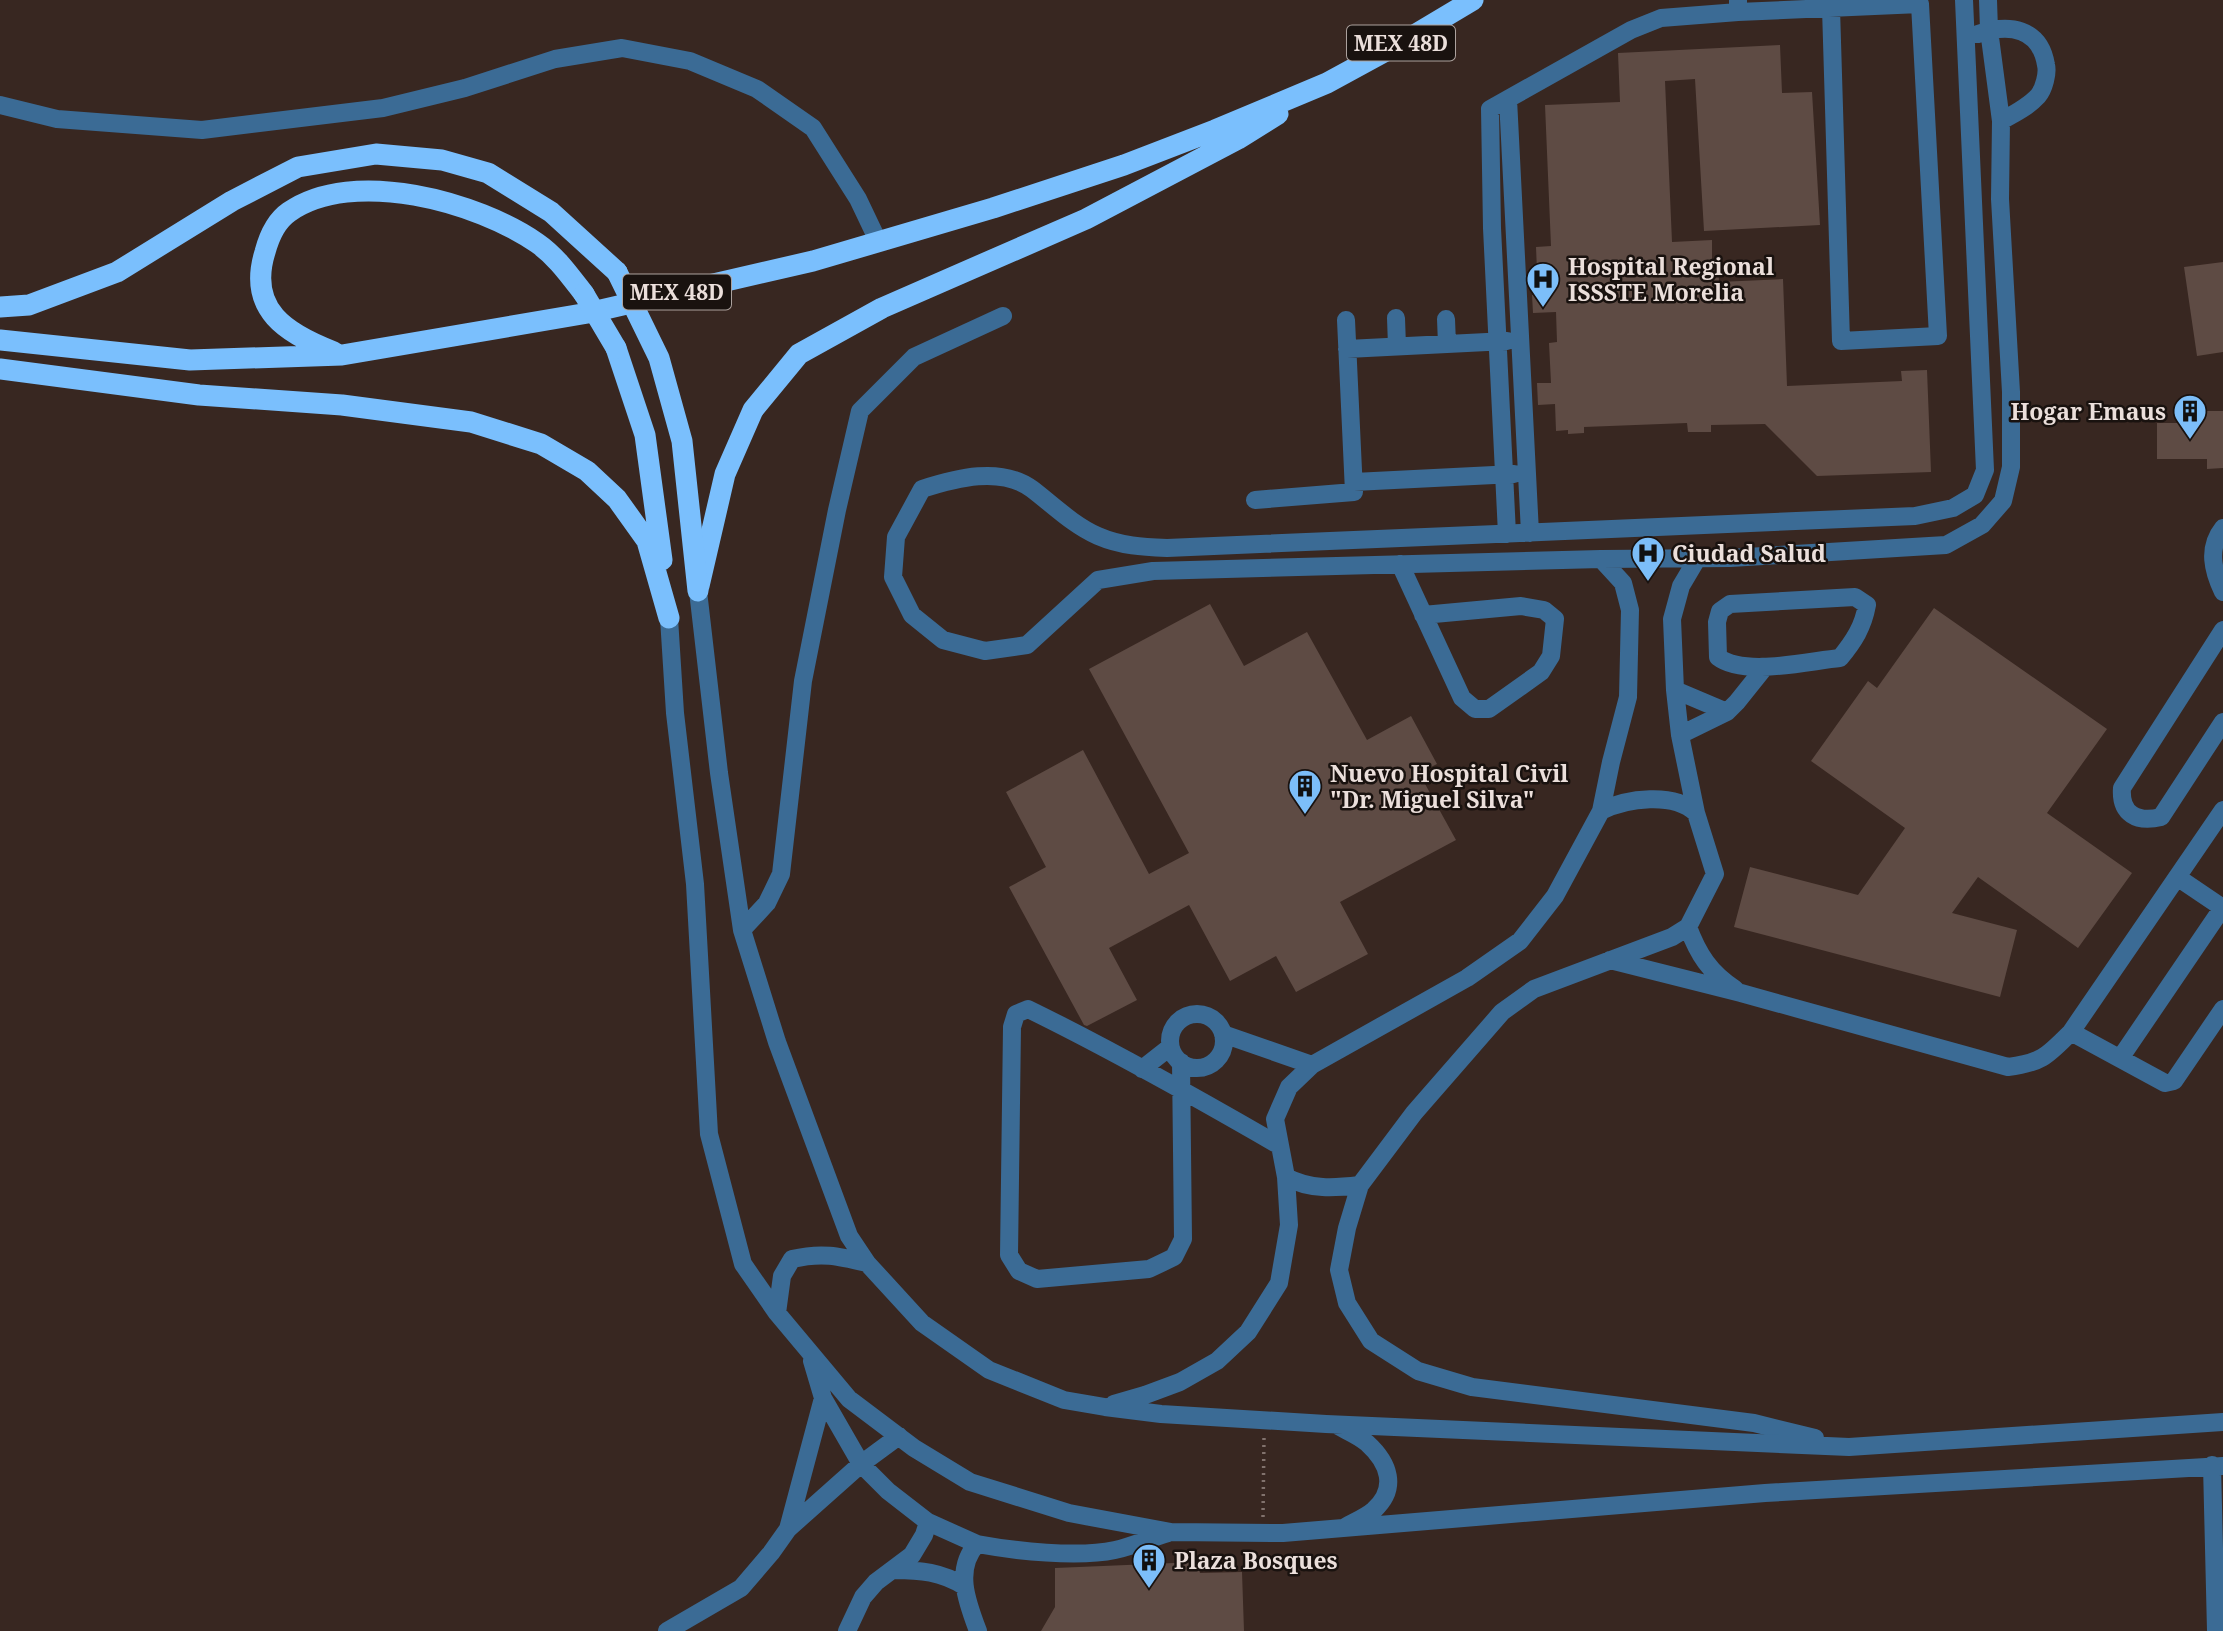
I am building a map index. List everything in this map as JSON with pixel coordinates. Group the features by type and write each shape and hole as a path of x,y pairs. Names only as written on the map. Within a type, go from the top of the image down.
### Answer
{"highway":[{"name":"MEX 48D","path":"0,340 190,360 342,355 588,313 813,261 993,208 1124,165 1327,83 1473,0"},
{"path":"698,591 725,474 753,410 799,354 882,308 1086,219 1238,139 1327,83"},
{"path":"0,307 29,304 117,272 232,201 298,167 376,155 442,160 488,173 551,212 617,272 659,358 682,441 698,591"},
{"path":"342,355 302,340 283,327 266,305 261,286 263,259 270,234 287,213 330,194 396,192 478,211 540,245 565,269 584,294 616,348 645,435 670,618"},
{"path":"0,369 199,395 342,405 471,422 541,444 587,471 617,499 647,541 670,618"}],"street":[{"path":"1964,0 1985,470 1975,495 1952,508 1915,516 1167,548 1124,545 1096,535 1059,513 1029,487 1001,477 961,477 922,489 896,537 893,578 912,615 943,640 985,651 1027,645 1098,580 1153,571 1601,559 1697,559 1946,545 1982,525 2003,501 2011,467 2011,392 2000,200 2001,121 1989,30 1988,0"},
{"path":"1507,534 1492,228 1490,109 1631,30 1661,18 1738,6 1831,8 1920,4 1938,336 1841,341 1831,8"},
{"path":"1967,37 1989,30 2007,29 2030,34 2044,49 2048,71 2040,94 2021,110 2001,121"},
{"path":"0,105 57,119 202,130 383,108 465,88 555,59 622,48 690,61 757,89 813,128 858,200 878,242"},
{"path":"1508,99 1530,533"},
{"path":"1492,228 1515,227"},
{"path":"742,930 767,903 781,874 803,681 860,411 914,357 1003,316"},
{"path":"1396,318 1397,346"},
{"path":"1446,319 1447,344"},
{"path":"1255,500 1354,492 1346,320"},
{"path":"1348,349 1521,340"},
{"path":"1353,482 1527,473"},
{"path":"2223,528 2215,538 2213,568 2223,592"},
{"path":"1105,1406 1180,1382 1217,1361 1248,1332 1279,1283 1289,1225 1286,1177 1275,1119 1289,1087 1312,1065 1467,978 1520,941 1555,896 1601,811 1628,697 1630,610 1623,583 1601,559"},
{"path":"1697,559 1681,586 1672,619 1675,690 1680,735 1696,813 1715,874 1688,927 1671,937 1534,989 1502,1012 1414,1114 1360,1185 1347,1228 1339,1270 1347,1303 1371,1341 1418,1371 1472,1387 1754,1423 1849,1447"},
{"path":"1399,564 1462,698 1475,709 1489,709 1541,672 1551,656 1555,619 1544,610 1521,606 1423,615"},
{"path":"698,591 719,772 742,930 777,1042 844,1224 867,1263 922,1323 989,1370 1064,1401 1161,1414 1849,1447 2223,1422"},
{"path":"1680,735 1727,712 1765,667 1840,658 1856,639 1865,620 1867,605 1855,597 1730,604 1720,611 1717,622 1718,657 1737,666 1765,667"},
{"path":"670,618 675,713 695,884 709,1134 743,1264 777,1313 849,1399 899,1436 970,1482 1069,1513 1171,1532 1264,1533 1338,1530 1765,1493 2218,1466 2216,1631"},
{"path":"2223,631 2122,788 2121,802 2128,811 2138,818 2148,820 2161,817 2223,722"},
{"path":"1675,690 1727,712"},
{"path":"1601,811 1615,804 1653,799 1688,805 1696,813"},
{"path":"1610,960 1741,993 2008,1067 2031,1064 2049,1054 2071,1032 2223,810"},
{"path":"2121,1057 2223,907 2177,877"},
{"path":"1688,927 1706,965 1722,981 1741,993"},
{"path":"1176,1055 1199,1068 1216,1060 1224,1043 1219,1026 1204,1015 1185,1016 1172,1029 1170,1038 1182,1090 1183,1239 1174,1257 1149,1269 1037,1279 1019,1271 1009,1255 1012,1027 1016,1014 1028,1009 1074,1031 1182,1090 1280,1146"},
{"path":"2071,1032 2165,1083 2174,1081 2223,1009"},
{"path":"1223,1034 1312,1065"},
{"path":"1142,1069 1176,1055"},
{"path":"1286,1177 1296,1182 1329,1189 1360,1185"},
{"path":"777,1313 782,1276 792,1259 831,1254 867,1263"},
{"path":"808,1351 823,1398 861,1464 888,1491 928,1522 977,1544 1061,1553 1113,1550 1171,1532"},
{"path":"788,1529 823,1398"},
{"path":"1333,1424 1366,1441 1381,1458 1390,1474 1385,1497 1373,1511 1338,1530"},
{"path":"667,1631 741,1588 788,1529 861,1464 899,1436"},
{"path":"847,1631 863,1597 876,1582 912,1555 928,1522"},
{"path":"977,1544 967,1555 964,1586 978,1631"},
{"path":"894,1570 922,1570 946,1576 964,1586"}],"path":[{"path":"1264,1420 1264,1533"}],"building":[{"path":"1780,45 1782,93 1812,92 1820,225 1704,231 1695,79 1665,81 1672,242 1712,240 1712,261 1718,260 1719,282 1783,279 1787,386 1902,381 1901,371 1927,370 1931,472 1817,476 1765,424 1711,425 1711,432 1688,432 1687,423 1584,427 1584,433 1568,434 1568,430 1556,431 1555,404 1538,405 1537,383 1551,383 1549,343 1557,342 1556,312 1533,313 1532,295 1538,295 1536,247 1551,246 1545,105 1620,102 1618,53"},
{"path":"2223,262 2223,352 2197,356 2184,267"},
{"name":"Hogar Emaus","path":"2183,411 2223,411 2223,468 2207,469 2207,459 2157,459 2157,423 2183,423"},
{"name":"Nuevo Hospital Civil \"Dr. Miguel Silva\"","path":"1210,604 1244,666 1307,632 1367,740 1411,716 1437,764 1419,773 1456,840 1340,902 1368,954 1296,992 1276,956 1230,981 1189,905 1109,948 1137,1000 1087,1026 1084,1025 1009,887 1046,867 1006,792 1083,750 1149,874 1189,853 1089,669"},
{"path":"1934,608 2107,729 2047,813 2132,873 2078,948 1978,877 1952,913 2017,930 2000,997 1734,927 1750,867 1858,895 1905,828 1811,761 1868,681 1877,688"},
{"name":"Plaza Bosques","path":"1198,1562 1200,1573 1242,1572 1244,1631 1041,1631 1055,1607 1055,1568"}],"place":[{"name":"Hospital Regional ISSSTE Morelia","path":"1543,309"},
{"name":"Hogar Emaus","path":"2190,441"},
{"name":"Ciudad Salud","path":"1648,583"},
{"name":"Nuevo Hospital Civil \"Dr. Miguel Silva\"","path":"1305,816"},
{"name":"Plaza Bosques","path":"1149,1590"}]}
